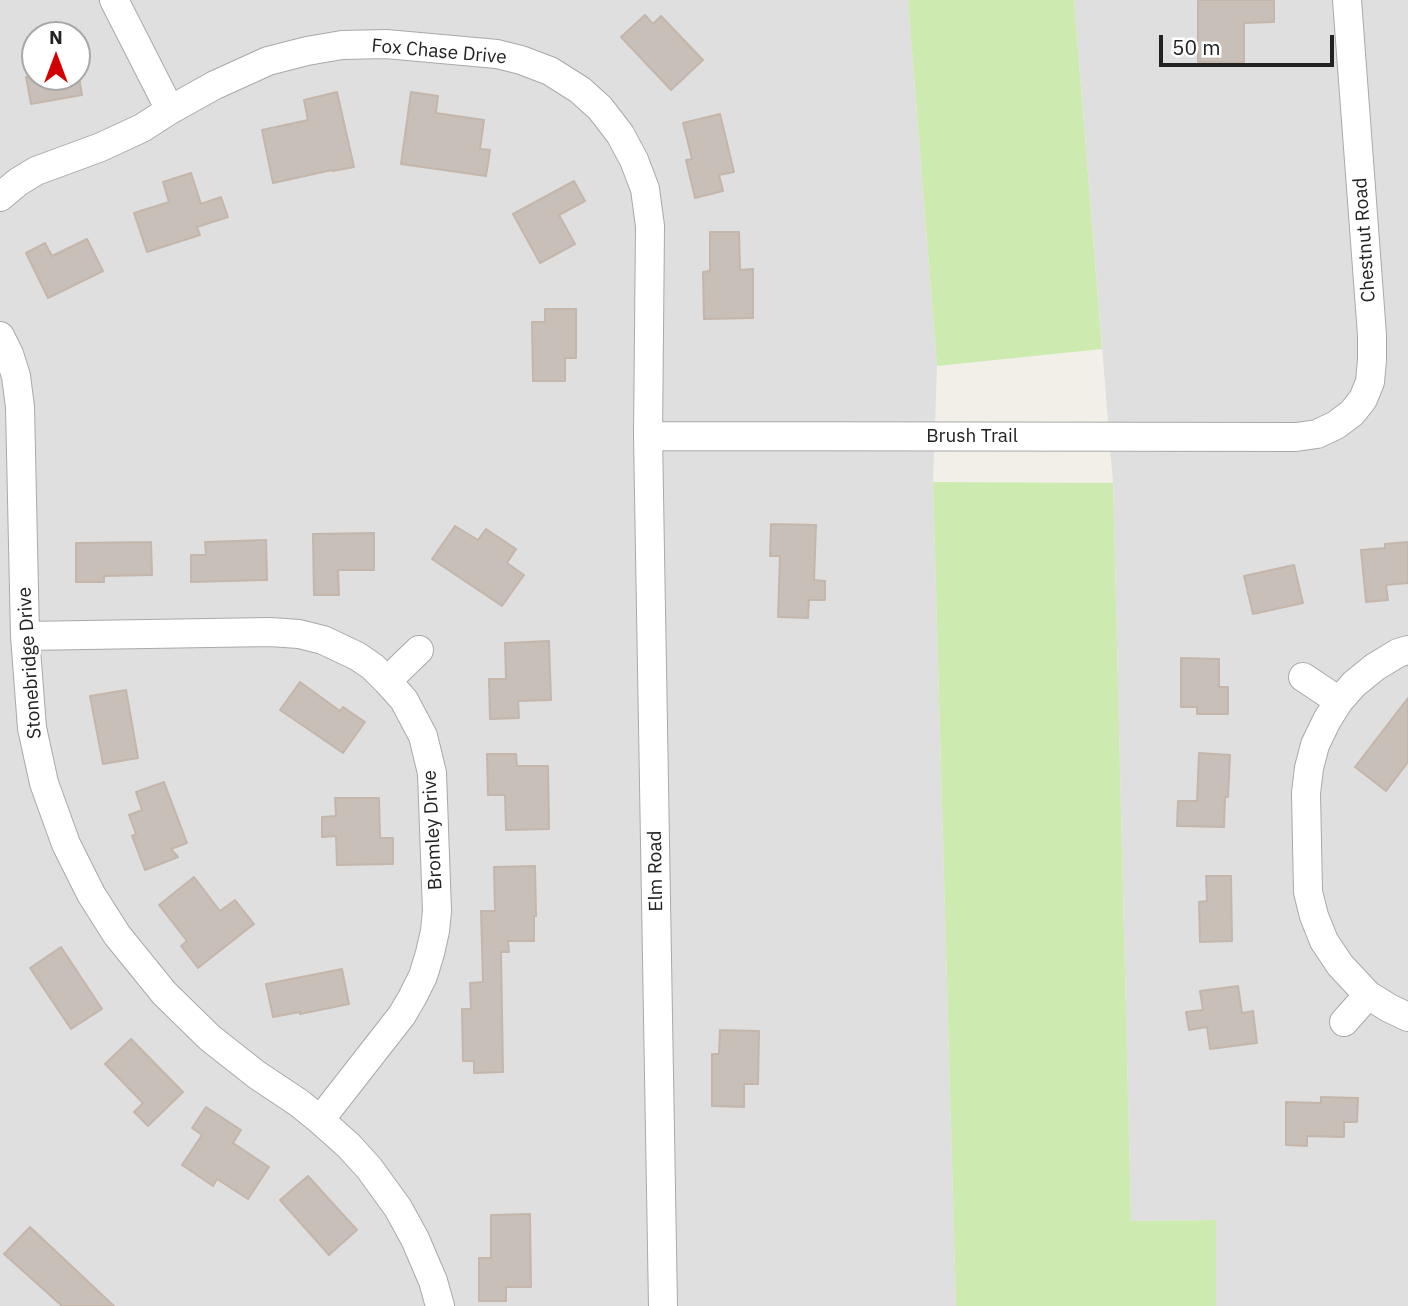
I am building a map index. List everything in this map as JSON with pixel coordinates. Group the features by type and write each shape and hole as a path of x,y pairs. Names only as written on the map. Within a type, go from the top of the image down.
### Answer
{"street":[{"path":"114,0 170,110"},
{"name":"Chestnut Road","path":"1296,437 1317,434 1336,425 1352,413 1363,399 1370,382 1372,335 1347,0"},
{"name":"Fox Chase Drive","path":"0,197 18,181 36,171 101,147 142,128 215,85 268,61 342,45 386,44 497,54 521,60 550,71 580,90 600,108 620,134 645,188 650,226 648,436"},
{"name":"Stonebridge Drive","path":"0,336 16,376 20,407 25,636 33,728 44,783 66,844 91,894 117,935 189,1018 257,1075 320,1120 369,1168 398,1208 415,1239 433,1281 440,1306"},
{"name":"Brush Trail","path":"648,436 1296,437"},
{"name":"Elm Road","path":"648,436 663,1306"},
{"name":"Bromley Drive","path":"25,636 270,632 299,634 323,640 348,651 373,667 404,701 423,736 432,773 437,911 435,931 423,976 412,998 320,1120"},
{"path":"387,681 419,650"},
{"path":"1408,650 1376,667 1354,684 1339,701 1315,745 1306,793 1308,892 1324,941 1340,965 1368,995 1408,1017"},
{"path":"1303,677 1339,701"},
{"path":"1344,1022 1368,995"}],"shaded area":[{"path":"0,0 908,0 937,366 933,482 956,1306 0,1306"},
{"path":"1074,0 1408,0 1408,1306 1216,1306 1216,1220 1131,1221 1113,483"}],"green space":[{"path":"908,0 1074,0 1102,349 937,366"},
{"path":"933,482 1113,483 1131,1221 1216,1220 1216,1306 956,1306"}],"building":[{"path":"1198,0 1274,0 1274,22 1244,23 1244,62 1198,62"},
{"path":"645,15 653,24 661,16 703,60 671,90 621,37"},
{"path":"29,91 81,91 82,95 31,104"},
{"path":"337,92 354,167 273,183 262,130 308,120 304,100"},
{"path":"411,92 438,96 436,113 484,120 480,149 490,150 486,176 401,164"},
{"path":"720,114 734,172 719,175 723,191 695,198 686,160 692,159 683,123"},
{"path":"191,173 201,204 221,197 228,217 197,227 200,235 147,252 134,213 169,202 163,182"},
{"path":"574,181 585,201 559,215 575,244 540,263 513,214"},
{"path":"710,232 739,232 740,270 753,269 753,318 704,319 703,272 710,271"},
{"path":"87,239 103,271 48,298 26,253 45,243 52,256"},
{"path":"545,309 576,309 576,358 565,358 565,381 533,381 532,322 545,322"},
{"path":"771,524 816,525 814,580 825,581 825,600 809,600 808,618 778,617 780,556 770,556"},
{"path":"455,526 478,540 486,529 516,549 507,563 524,575 502,606 432,559"},
{"path":"374,533 374,570 338,570 339,595 314,595 313,534"},
{"path":"266,540 267,580 191,582 191,555 206,555 205,542"},
{"path":"151,542 152,575 104,576 104,582 76,582 76,543"},
{"path":"1408,542 1408,583 1386,585 1388,600 1366,602 1361,550"},
{"path":"1294,565 1303,603 1253,614 1244,576"},
{"path":"549,641 551,700 518,701 519,718 490,719 489,679 506,679 505,643"},
{"path":"1181,658 1219,659 1219,687 1228,687 1228,714 1197,714 1197,707 1181,707"},
{"path":"300,682 340,711 343,707 365,722 343,753 280,710"},
{"path":"126,690 138,758 103,764 90,696"},
{"path":"1408,698 1408,762 1386,791 1355,767"},
{"path":"1199,753 1230,755 1224,827 1177,826 1178,801 1197,801"},
{"path":"487,754 516,754 517,766 548,766 549,829 506,830 505,795 488,795"},
{"path":"164,782 187,843 171,849 178,857 145,870 132,836 136,834 129,815 142,810 136,792"},
{"path":"335,798 379,798 380,838 393,838 393,864 337,865 336,836 322,837 322,817 336,816"},
{"path":"535,866 534,941 508,941 509,952 501,952 503,1072 474,1073 474,1061 463,1061 462,1009 471,1009 470,983 483,982 481,911 495,911 494,867"},
{"path":"1206,876 1231,876 1232,941 1200,942 1199,902 1207,901"},
{"path":"194,877 220,911 235,900 254,924 198,968 181,946 187,941 159,905"},
{"path":"61,947 102,1009 71,1029 30,968"},
{"path":"342,969 349,1004 273,1017 266,984"},
{"path":"1238,986 1242,1013 1253,1011 1257,1043 1210,1049 1207,1027 1189,1030 1186,1012 1203,1010 1200,991"},
{"path":"720,1030 759,1031 758,1084 744,1084 744,1107 712,1106 712,1054 719,1054"},
{"path":"131,1039 183,1092 148,1126 134,1112 143,1103 105,1064"},
{"path":"1321,1097 1358,1098 1357,1122 1344,1122 1344,1137 1307,1136 1307,1146 1286,1145 1286,1102 1321,1103"},
{"path":"206,1107 241,1130 233,1143 269,1167 248,1199 217,1179 213,1186 182,1165 202,1135 192,1128"},
{"path":"308,1176 357,1230 329,1255 280,1200"},
{"path":"530,1214 531,1287 506,1287 506,1301 479,1301 479,1258 491,1258 491,1215"},
{"path":"30,1227 114,1306 62,1306 4,1254"}]}
